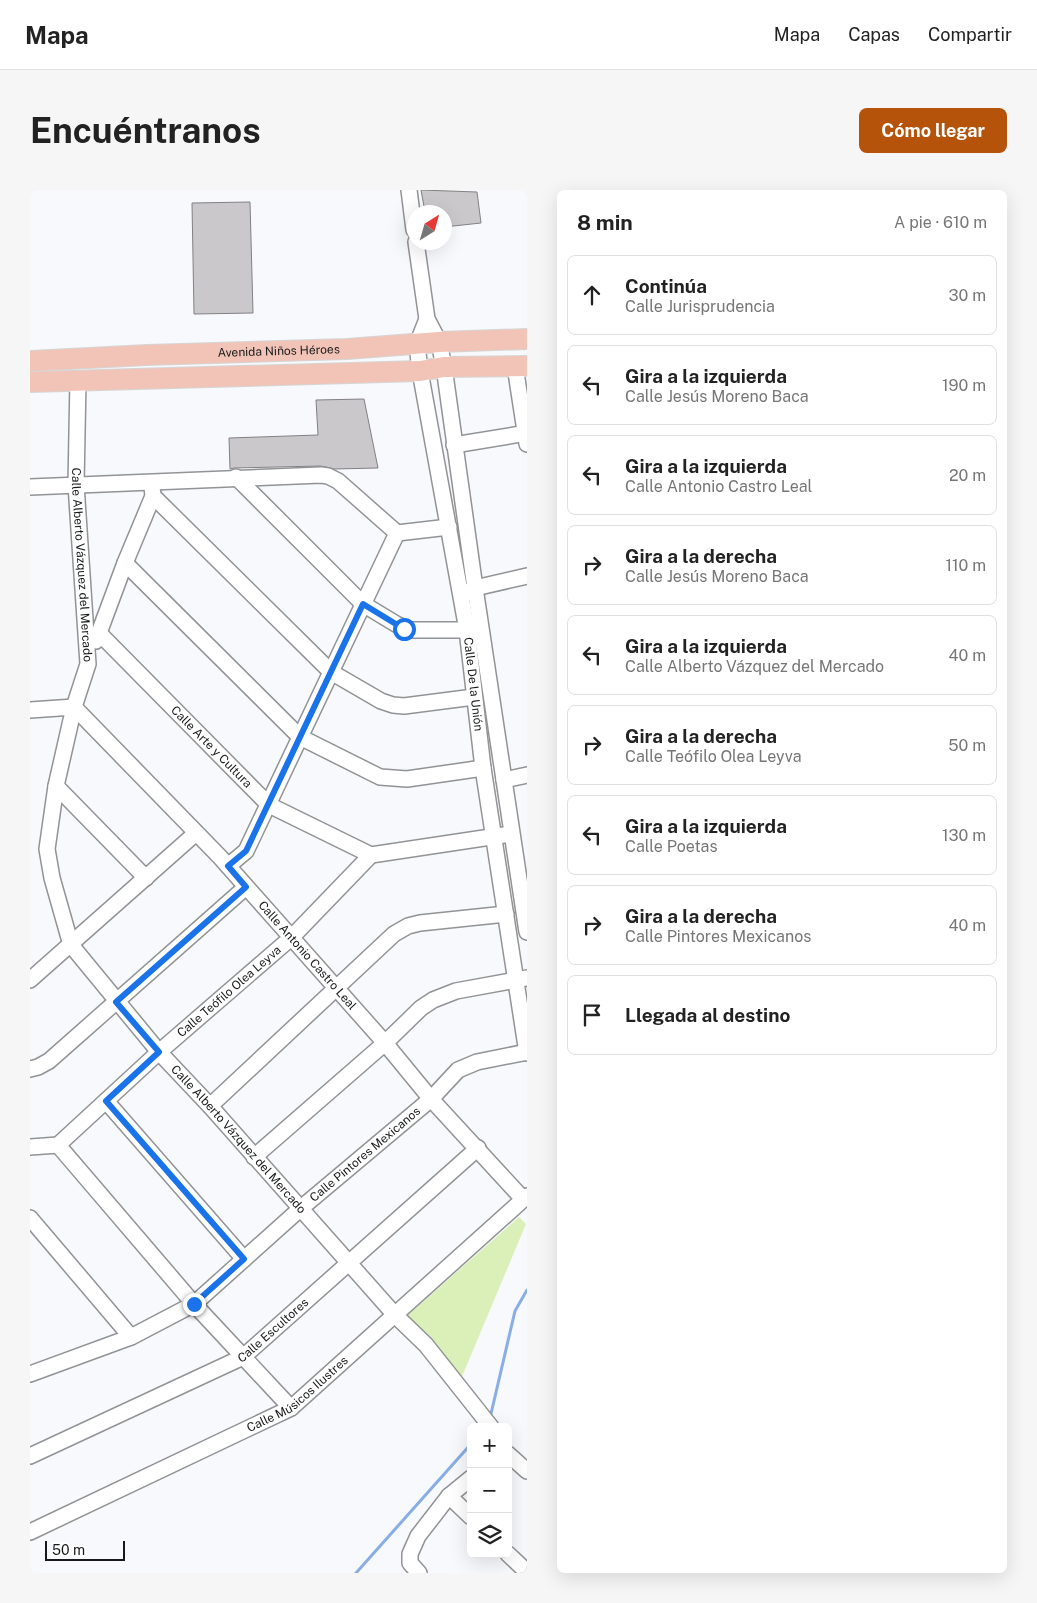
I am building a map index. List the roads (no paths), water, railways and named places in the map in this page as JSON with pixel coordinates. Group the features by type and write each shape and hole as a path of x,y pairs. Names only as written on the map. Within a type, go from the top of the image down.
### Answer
{"main road":[{"name":"Avenida Niños Héroes","path":"30,361 147,355 347,349 439,342 527,339"},
{"name":"Avenida Niños Héroes","path":"30,382 253,377 521,366"}],"street":[{"path":"409,190 411,205"},
{"name":"Calle De la Unión","path":"417,250 427,319 439,342 444,368 527,932"},
{"name":"Calle De la Unión","path":"427,319 418,344 420,371 467,630 483,768 506,914 521,979 527,1053"},
{"path":"454,445 526,437 521,366"},
{"name":"Calle Alberto Vázquez del Mercado","path":"78,380 76,484 88,664 74,707 56,786 47,848 52,878 71,945 159,1052 210,1106 395,1315 426,1345 488,1423"},
{"path":"30,487 76,484 153,488 236,477 321,474 338,481 397,533 449,527"},
{"path":"236,477 363,604 409,630 467,630 482,634"},
{"path":"88,664 153,488"},
{"path":"153,488 331,672 382,701 393,705 404,706 474,696"},
{"path":"228,866 246,851 397,533"},
{"path":"125,563 300,737 380,777 407,780 483,768"},
{"path":"461,596 475,588 527,576"},
{"name":"Calle Arte y Cultura","path":"100,633 268,805 371,855"},
{"path":"30,710 74,707"},
{"name":"Calle Antonio Castro Leal","path":"74,707 228,866 385,1043 431,1099 525,1198"},
{"path":"504,780 527,775"},
{"path":"56,786 146,878"},
{"path":"30,980 196,833"},
{"path":"371,855 513,834"},
{"name":"Calle Teófilo Olea Leyva","path":"58,1145 159,1052 291,938 371,855"},
{"path":"30,1069 49,1061 246,887"},
{"path":"210,1106 394,934 408,926 420,923 506,914"},
{"path":"254,1157 385,1043 421,1008 433,1000 456,991 521,979"},
{"name":"Calle Pintores Mexicanos","path":"30,1374 131,1338 194,1304 300,1209 431,1099 451,1076 467,1065 527,1053"},
{"path":"106,1101 244,1259"},
{"path":"30,1147 58,1145 194,1304 291,1408"},
{"name":"Calle Escultores","path":"30,1456 243,1357 478,1148"},
{"name":"Calle Músicos Ilustres","path":"30,1532 291,1408 525,1198"},
{"path":"30,1218 131,1338"},
{"path":"512,1458 527,1471"},
{"path":"415,1568 410,1554 418,1536 449,1496 467,1481"},
{"path":"449,1496 467,1513"},
{"path":"512,1558 527,1572"}],"waterway":[{"path":"490,1418 515,1311 527,1290"},
{"path":"356,1573 467,1448"}]}
